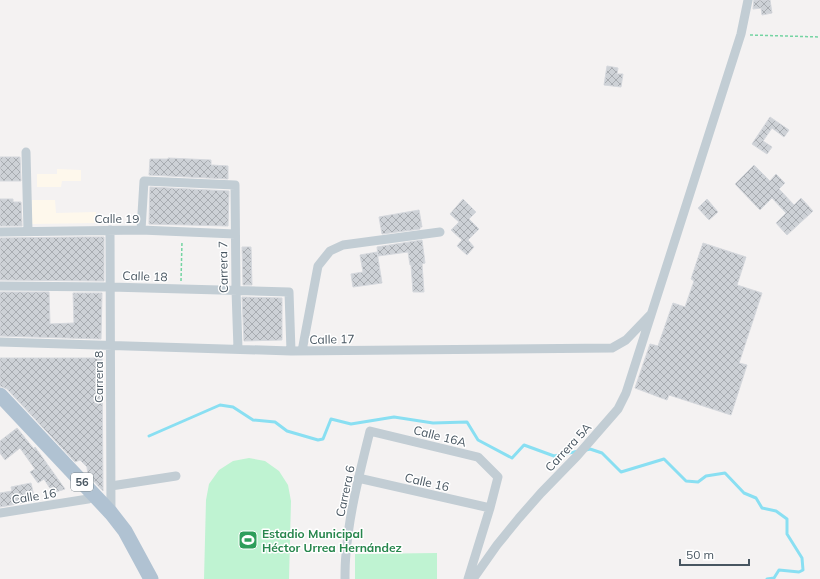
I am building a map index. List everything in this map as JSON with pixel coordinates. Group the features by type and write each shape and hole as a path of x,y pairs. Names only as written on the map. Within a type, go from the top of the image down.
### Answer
{"main road":[{"name":"56","path":"0,395 91,497"},
{"name":"56","path":"0,406 125,531 151,579"},
{"name":"56","path":"111,518 144,579"}],"street":[{"name":"Carrera 5A","path":"473,579 519,518 591,441 618,409 626,392 741,34 748,0"},
{"path":"26,152 28,231"},
{"name":"Carrera 7","path":"141,230 144,181 235,184 238,349"},
{"name":"Carrera 8","path":"110,230 111,518"},
{"name":"Calle 19","path":"0,232 141,230 235,234"},
{"path":"302,351 318,266 330,251 343,245 440,232"},
{"name":"Calle 18","path":"0,286 110,287 289,292 291,351"},
{"name":"Calle 17","path":"0,342 291,351 612,348 626,340 651,314"},
{"name":"Calle 16A","path":"370,432 478,457 498,477 490,508"},
{"name":"Carrera 6","path":"345,579 346,548 351,513 370,432"},
{"path":"111,486 176,476"},
{"name":"Calle 16","path":"358,478 490,508"},
{"name":"Calle 16","path":"0,513 91,497"},
{"path":"468,579 490,508"}],"path":[{"path":"741,34 820,37"},
{"path":"181,289 182,231"}],"shaded area":[{"path":"57,169 81,170 81,181 62,181 61,187 37,187 37,174 57,174"},
{"path":"32,200 55,200 56,213 96,212 96,223 32,224"}],"green space":[{"name":"Estadio Municipal Héctor Urrea Hernández","path":"249,458 265,461 279,471 288,485 291,501 289,579 204,579 206,500 209,484 219,470 233,461"},
{"path":"437,553 437,579 355,579 355,554"}],"building":[{"path":"754,0 770,0 772,13 762,15 761,8 753,9"},
{"path":"607,66 618,68 617,74 623,74 621,87 604,85"},
{"path":"770,117 789,130 784,137 772,128 763,141 772,147 767,154 752,144"},
{"path":"0,157 20,157 21,181 0,181"},
{"path":"168,158 211,160 211,165 228,166 228,179 149,175 150,159"},
{"path":"754,165 770,181 776,174 785,183 779,189 794,205 801,198 813,211 787,235 776,223 786,213 772,198 760,210 735,184"},
{"path":"150,187 229,191 228,226 149,224"},
{"path":"0,199 13,199 13,202 21,202 22,226 0,226"},
{"path":"463,199 476,212 469,219 479,229 468,240 474,247 467,255 457,246 462,240 451,230 459,222 450,214"},
{"path":"707,199 718,212 709,220 698,208"},
{"path":"419,210 422,227 420,227 420,229 382,234 379,217"},
{"path":"104,237 104,281 0,280 0,238"},
{"path":"422,240 425,263 422,264 424,292 413,292 411,265 408,252 378,256 377,247"},
{"path":"703,243 746,257 737,285 762,293 739,363 747,365 731,415 669,395 667,400 635,388 650,344 658,346 673,303 685,307 694,281 691,279"},
{"path":"242,247 251,247 252,285 243,285"},
{"path":"377,252 382,283 353,287 351,274 363,272 360,255"},
{"path":"0,292 49,292 50,324 74,323 73,293 102,293 101,339 0,336"},
{"path":"242,297 282,298 282,340 244,341"},
{"path":"0,358 102,358 103,491 88,475 87,467 80,460 75,462 7,389 0,386"},
{"path":"17,428 34,449 35,447 65,489 53,493 44,479 38,483 30,472 35,469 20,448 5,460 0,453 0,441"},
{"path":"31,483 35,501 0,507 0,493 12,491 11,487"}],"waterway":[{"path":"149,436 220,405 233,407 253,420 275,422 287,431 318,440 323,439 331,419 351,424 394,417 433,423 467,422 478,440 512,458 524,445 554,456 579,451"},
{"path":"586,450 590,449 602,453 621,472 664,459 686,481 698,482 706,476 725,473 744,493 756,498 762,508 776,511 787,519 787,534 802,558 803,570 799,572 779,570 774,578 767,579"}],"place":[{"name":"Estadio Municipal Héctor Urrea Hernández","path":"248,540"}]}
